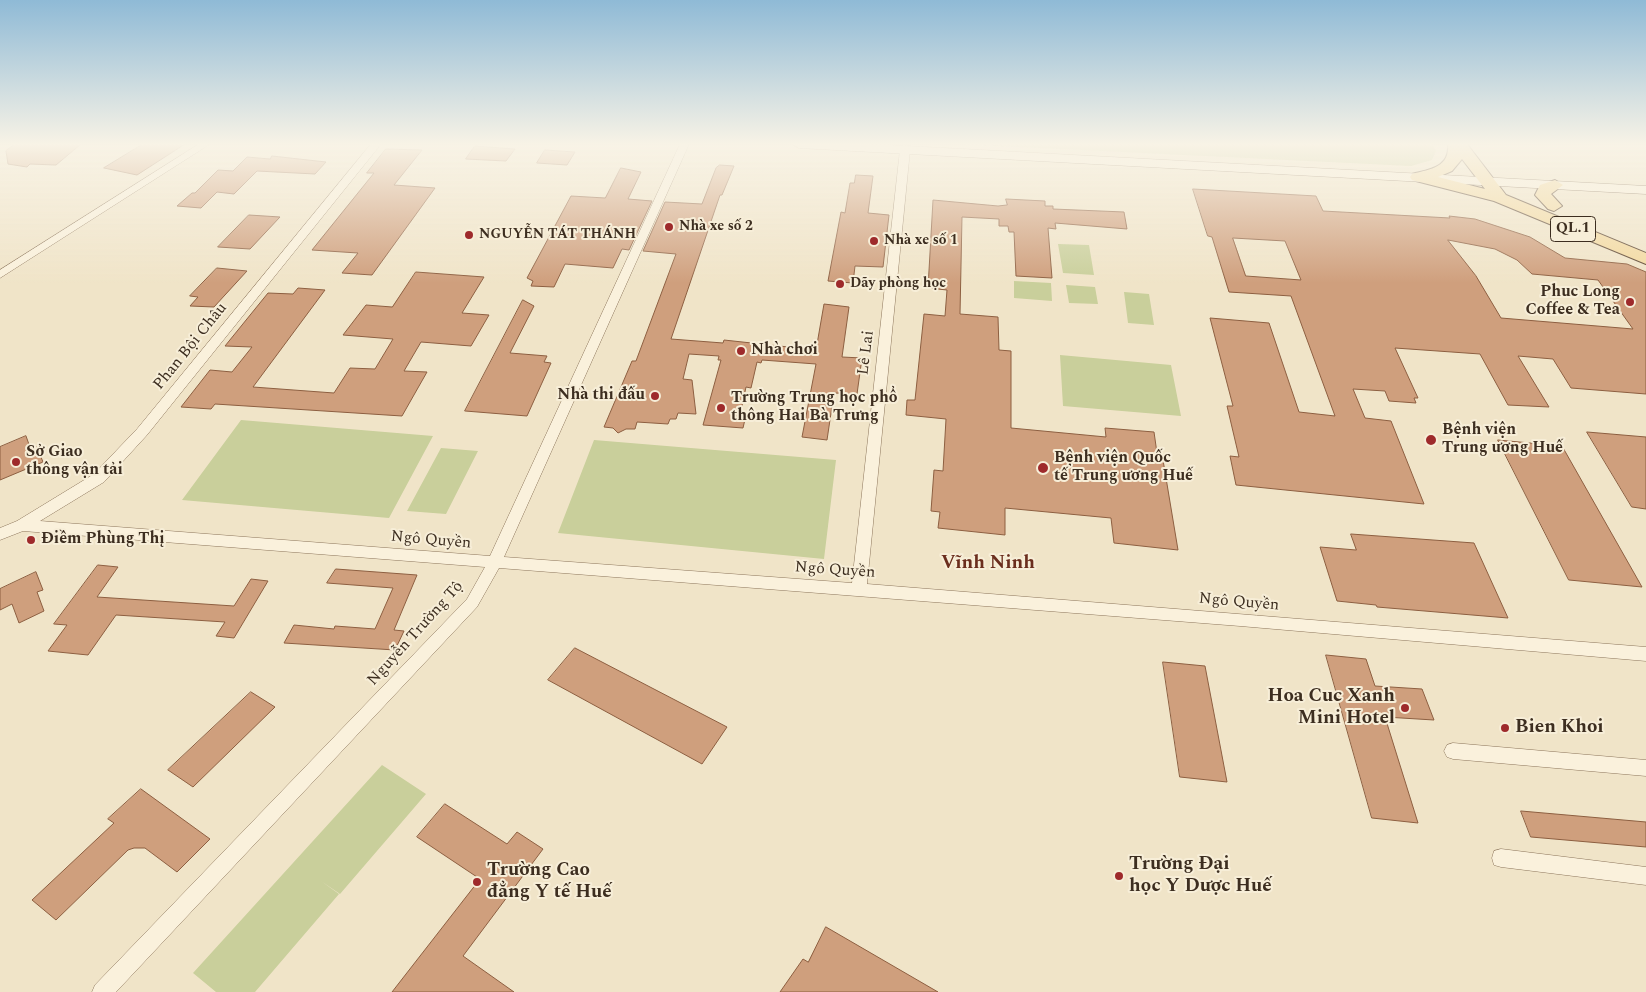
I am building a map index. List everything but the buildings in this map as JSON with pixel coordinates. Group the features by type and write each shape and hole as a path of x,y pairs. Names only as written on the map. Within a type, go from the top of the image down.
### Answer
{"main road":[{"path":"1468,190 1500,198"},
{"name":"QL.1","path":"1495,190 1500,198 1646,259"},
{"name":"QL.1","path":"1514,190 1646,244"},
{"path":"1545,190 1543,194 1554,206"}],"street":[{"path":"0,275 132,190"},
{"name":"Phan Bội Châu","path":"0,534 22,525 100,478 142,432 338,190"},
{"name":"Nguyễn Trường Tộ","path":"102,992 472,603 494,564 664,190"},
{"name":"Lê Lai","path":"859,590 901,190"},
{"name":"Ngô Quyền","path":"22,525 494,564 859,590 1646,654"},
{"path":"1453,751 1646,768"},
{"path":"1501,858 1646,876"}],"green space":[{"path":"1058,244 1089,245 1094,275 1063,273"},
{"path":"1014,281 1051,283 1052,301 1014,298"},
{"path":"1066,285 1095,287 1098,304 1069,303"},
{"path":"1124,292 1149,294 1154,325 1128,323"},
{"path":"1060,355 1171,365 1181,416 1063,406"},
{"path":"241,420 433,436 389,518 182,500"},
{"path":"594,440 836,460 824,559 558,533"},
{"path":"441,448 478,451 446,514 407,511"},
{"path":"382,765 426,794 340,894 321,881 339,894 255,992 216,992 193,973"}],"place":[{"name":"Nhà xe số 2","path":"669,227"},
{"name":"NGUYỄN TÁT THÁNH","path":"469,235"},
{"name":"Nhà xe số 1","path":"874,241"},
{"name":"Dãy phòng học","path":"840,284"},
{"name":"Phuc Long Coffee & Tea","path":"1630,302"},
{"name":"Nhà chơi","path":"741,351"},
{"name":"Nhà thi đấu","path":"655,396"},
{"name":"Trường Trung học phổ thông Hai Bà Trưng","path":"721,408"},
{"name":"Bệnh viện Trung ương Huế","path":"1431,440"},
{"name":"Sở Giao thông vận tải","path":"16,462"},
{"name":"Bệnh viện Quốc tế Trung ương Huế","path":"1043,468"},
{"name":"Điềm Phùng Thį","path":"31,540"},
{"name":"Hoa Cuc Xanh Mini Hotel","path":"1405,708"},
{"name":"Bien Khoi","path":"1505,728"},
{"name":"Trường Đại học Y Dược Huế","path":"1119,876"},
{"name":"Trường Cao đẳng Y tế Huế","path":"477,882"}],"district":[{"name":"Vĩnh Ninh","path":"988,564"}]}
